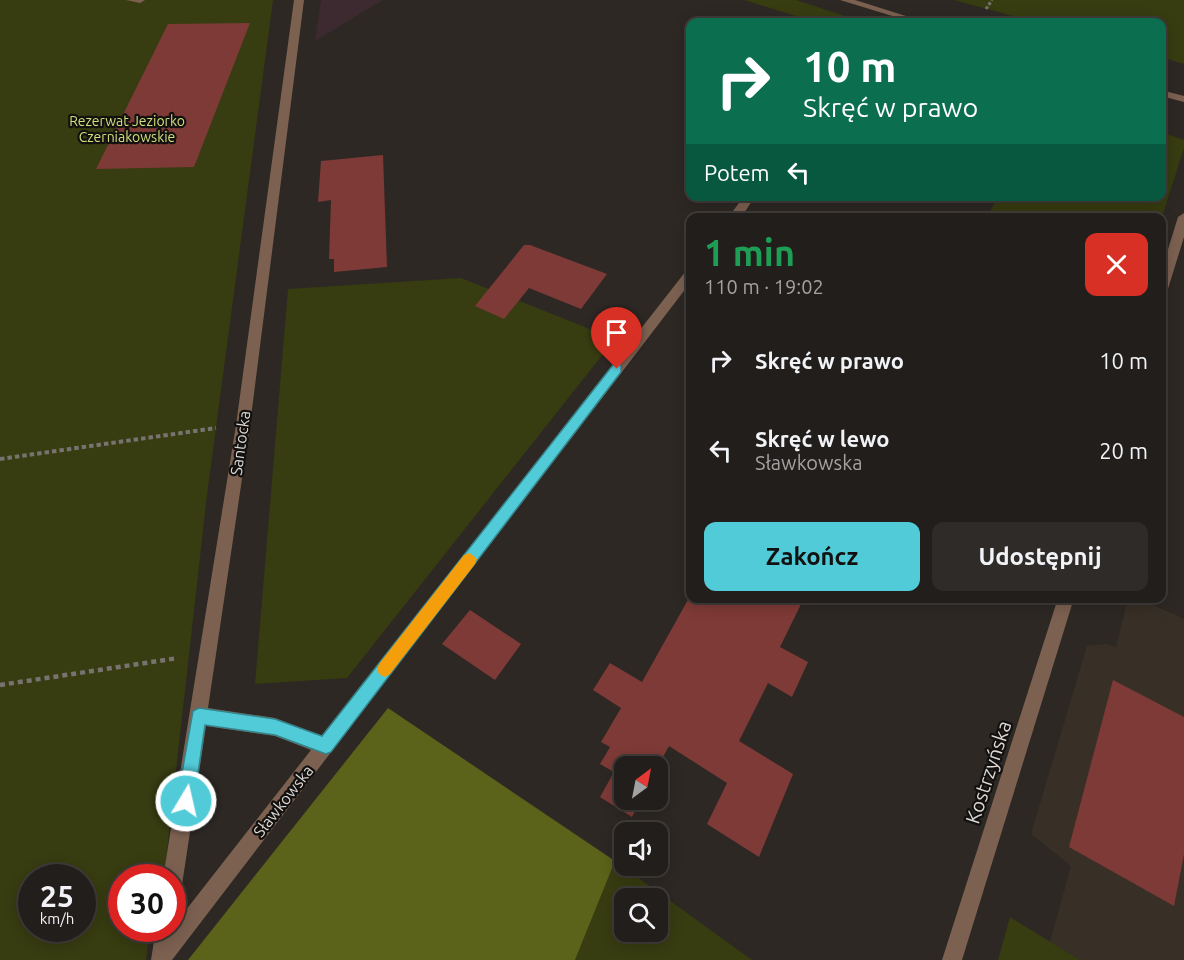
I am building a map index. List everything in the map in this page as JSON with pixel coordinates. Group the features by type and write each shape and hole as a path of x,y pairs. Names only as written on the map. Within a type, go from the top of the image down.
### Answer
{"street":[{"path":"131,0 140,0"},
{"name":"Santocka","path":"175,864 243,424 299,0"},
{"path":"845,0 888,18"},
{"path":"1166,94 1184,99"},
{"path":"1166,276 1184,217"},
{"name":"Sławkowska","path":"160,959 686,279"},
{"name":"Kostrzyńska","path":"952,960 1064,603"},
{"path":"199,716 275,727 326,746"},
{"path":"160,959 163,942"}],"path":[{"path":"986,9 992,0"},
{"path":"0,459 243,424"},
{"path":"0,686 208,653"}],"shaded area":[{"path":"321,0 383,0 315,41"},
{"path":"1127,603 1149,603 1184,619 1184,960 1080,960 1050,942 1071,866 1031,834 1087,646 1107,644 1116,647"}],"green space":[{"name":"Rezerwat Jeziorko Czerniakowskie","path":"0,0 273,0 207,495 165,864 108,864 108,942 148,942 146,960 0,960"},
{"path":"744,0 796,0 851,18 802,18"},
{"path":"954,0 1184,0 1184,64 1166,59 1166,18 1020,18"},
{"path":"1166,134 1184,140 1184,148 1163,213 989,213 996,201 1166,201"},
{"path":"461,278 615,339 347,678 255,684 288,289"},
{"path":"388,708 614,860 575,960 188,960"},
{"path":"614,863 614,876 636,876 652,888 614,888 614,942 668,942 668,899 752,960 575,960"},
{"path":"1010,917 1080,960 998,960"}],"building":[{"path":"250,23 194,167 96,169 168,24"},
{"path":"383,155 387,267 334,272 334,259 329,259 331,200 318,202 321,161"},
{"path":"524,245 530,245 607,274 581,309 529,288 504,319 475,306"},
{"path":"686,603 802,603 780,647 808,662 792,697 768,683 739,741 793,774 759,857 707,824 727,783 669,746 664,756 614,756 614,772 600,764 610,747 601,742 621,708 593,690 610,663 642,682"},
{"path":"470,610 521,644 495,680 442,644"},
{"path":"1113,680 1184,717 1184,854 1174,906 1069,847"},
{"path":"614,772 614,806 600,797"},
{"path":"621,810 636,810 632,817"}],"slow traffic":[{"path":"385,669 470,559"}],"route":[{"path":"186,801 199,716 275,727 326,746 617,369"}]}
